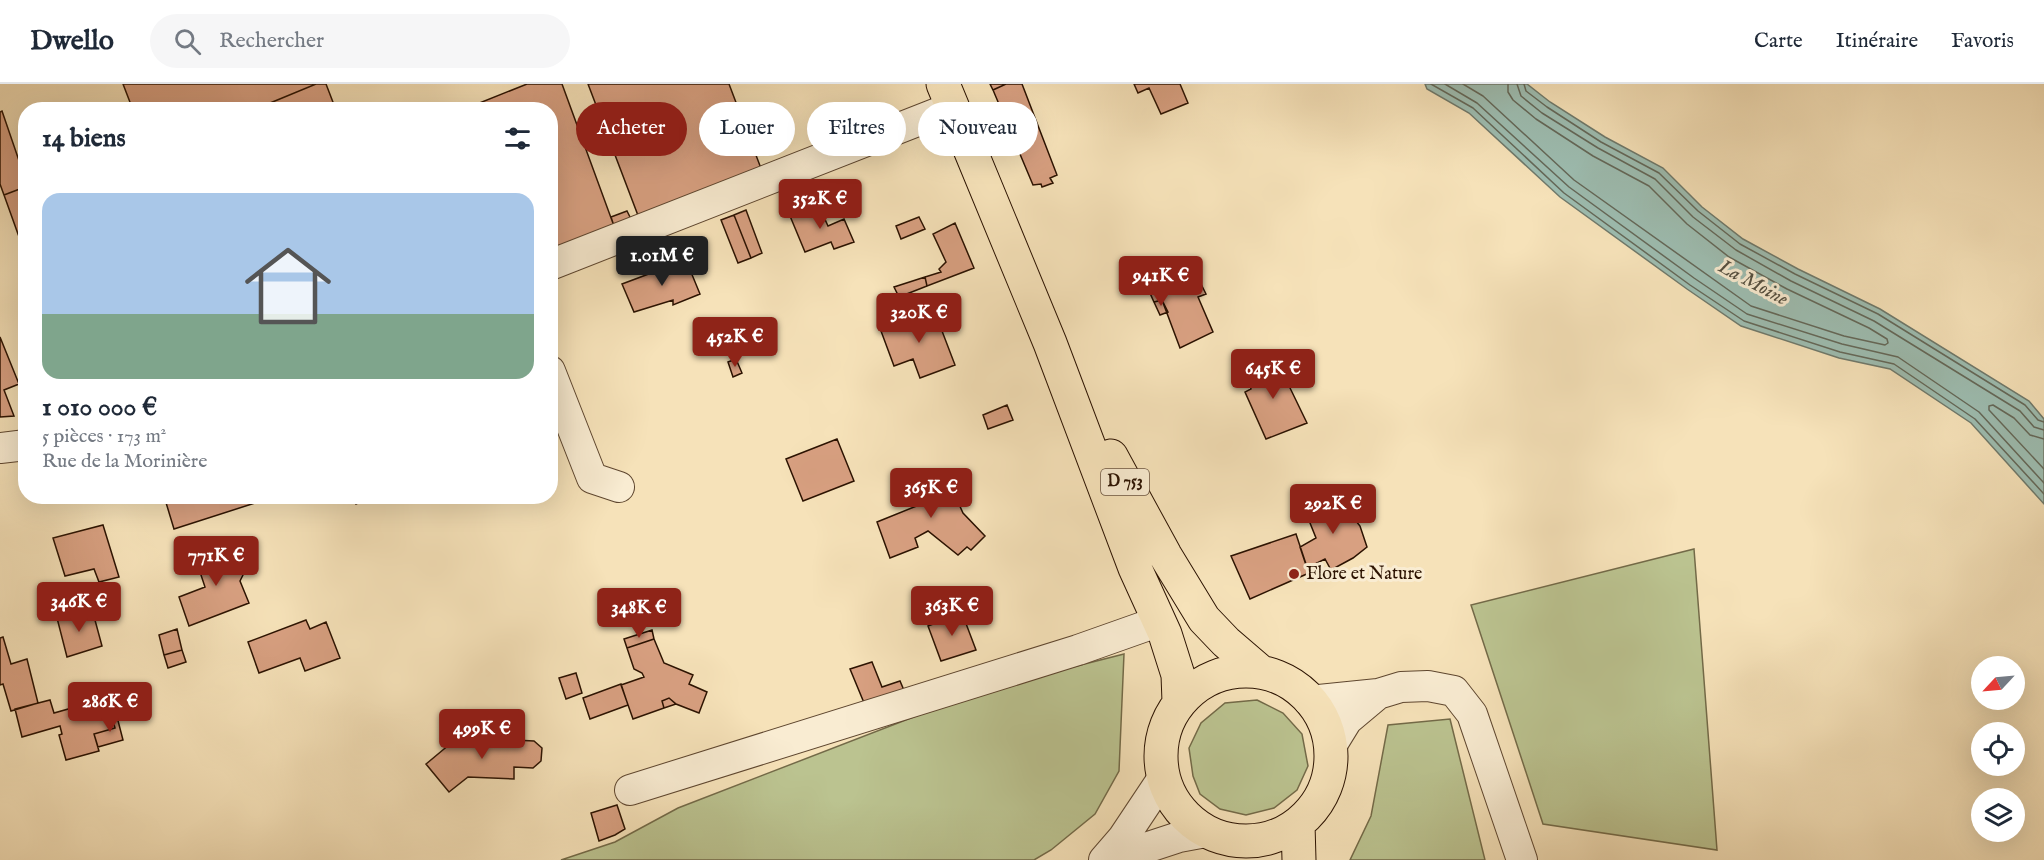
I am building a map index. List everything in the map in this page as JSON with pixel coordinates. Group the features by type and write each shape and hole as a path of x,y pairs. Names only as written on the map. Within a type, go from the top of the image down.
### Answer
{"main road":[{"name":"D 753","path":"948,96 1050,343 1135,568 1160,621 1178,675 1179,702"},
{"name":"D 753","path":"1050,343 1165,555 1204,619 1226,642 1261,672"},
{"path":"1238,671 1261,672 1286,681 1309,700 1322,718 1331,746 1329,775 1318,802 1298,824 1267,839 1227,844 1192,822 1179,810 1169,795 1163,778 1160,752 1166,725 1179,702 1196,686 1216,676 1238,671"},
{"path":"1298,824 1299,860"}],"street":[{"path":"558,262 948,96"},
{"path":"558,392 592,478 619,487"},
{"path":"630,789 1078,650 1160,621"},
{"path":"1309,700 1378,694 1401,687 1428,686 1454,691 1472,714 1522,860"},
{"path":"1331,746 1347,720 1378,694"},
{"path":"1104,860 1123,838 1163,778"},
{"path":"1109,860 1179,837 1227,844"}],"green space":[{"path":"1694,549 1717,850 1543,824 1471,605"},
{"path":"1124,654 1119,771 1095,814 1051,850 1034,860 561,860 615,842 678,808 986,689"},
{"path":"1257,700 1283,713 1302,734 1308,766 1297,790 1274,808 1246,815 1220,809 1200,794 1193,776 1189,748 1201,723 1225,703"},
{"path":"1450,719 1485,860 1350,860 1371,816 1388,725"}],"water":[{"name":"La Moine","path":"1425,84 1527,84 1550,102 1605,137 1663,168 1702,207 1743,239 1880,309 2029,401 2044,419 2044,504 1971,423 1890,369 1839,358 1741,326 1560,197 1469,113 1427,89"}],"building":[{"path":"123,84 316,84 272,102 130,102"},
{"path":"316,84 326,84 333,102 272,102"},
{"path":"527,84 562,84 576,122 576,156 588,156 614,226 558,249 558,102 482,102"},
{"path":"588,84 729,84 736,102 699,102 699,156 756,156 762,171 639,218 615,156 687,156 687,102 595,102"},
{"path":"990,84 1006,84 993,90"},
{"path":"1006,84 1022,84 1029,102 998,102 993,90"},
{"path":"1134,84 1180,84 1188,103 1161,114 1149,88 1138,93"},
{"path":"2,111 18,158 18,190 4,195 0,184 0,112"},
{"path":"1038,126 1057,175 1050,178 1053,183 1042,187 1041,184 1033,185 1021,156 1038,156"},
{"path":"18,190 18,234 4,195"},
{"path":"819,206 828,226 844,219 854,242 834,249 831,242 805,252 790,216"},
{"path":"746,210 762,253 751,258 734,215"},
{"path":"627,211 631,219 614,226 611,217"},
{"path":"734,215 751,258 738,263 721,220"},
{"path":"919,217 925,229 901,239 896,226"},
{"path":"955,223 974,268 927,286 925,277 941,272 939,269 946,262 933,234"},
{"path":"686,260 700,294 673,305 673,300 634,312 622,284"},
{"path":"1180,267 1186,279 1196,274 1206,294 1198,297 1213,332 1180,348 1162,300 1154,302 1145,282"},
{"path":"925,277 927,286 899,297 894,287"},
{"path":"1162,300 1168,312 1160,315 1154,302"},
{"path":"934,310 955,365 920,378 913,359 894,366 881,331"},
{"path":"0,337 18,384 4,390 14,416 0,417"},
{"path":"736,359 742,373 733,377 728,362"},
{"path":"1276,359 1307,423 1266,439 1245,392 1251,389 1245,372"},
{"path":"1007,405 1013,420 988,429 983,415"},
{"path":"837,439 854,481 803,501 786,459"},
{"path":"943,469 963,513 985,536 971,550 967,547 958,555 928,531 915,538 918,547 890,558 877,522 919,505 911,481"},
{"path":"1337,497 1360,526 1367,547 1331,570 1325,559 1307,568 1300,547 1316,538 1304,508"},
{"path":"166,504 252,504 174,529"},
{"path":"103,525 119,577 99,582 94,569 65,576 53,538"},
{"path":"1296,534 1309,573 1250,599 1231,556"},
{"path":"235,545 245,571 240,581 249,603 189,626 179,597 205,587 196,560"},
{"path":"92,609 102,646 67,657 57,618"},
{"path":"962,613 976,650 941,661 928,626"},
{"path":"306,620 310,629 326,622 340,658 305,671 300,658 259,673 248,642"},
{"path":"177,629 182,650 164,655 159,635"},
{"path":"652,630 654,639 627,648 624,639"},
{"path":"3,637 11,664 27,659 38,703 11,711 3,684 0,685 0,638"},
{"path":"654,639 664,663 693,675 689,684 707,692 699,713 676,704 669,698 662,701 664,708 633,719 621,685 644,677 642,673 634,669 627,648"},
{"path":"182,650 186,662 168,668 164,655"},
{"path":"872,662 882,687 900,681 906,695 867,710 850,669"},
{"path":"576,673 582,693 566,699 559,678"},
{"path":"621,684 628,705 590,719 583,698"},
{"path":"107,698 115,728 94,734 99,751 66,760 59,735 62,734 60,726 22,737 15,709 50,700 54,713"},
{"path":"669,698 676,704 664,708 662,701"},
{"path":"115,709 123,740 98,747 94,734 115,728 110,710"},
{"path":"468,729 480,742 515,744 515,740 534,741 542,748 541,761 533,768 514,767 514,779 468,777 449,792 426,764"},
{"path":"617,805 625,829 599,841 591,813"}],"place":[{"name":"Flore et Nature","path":"1294,574"}]}
